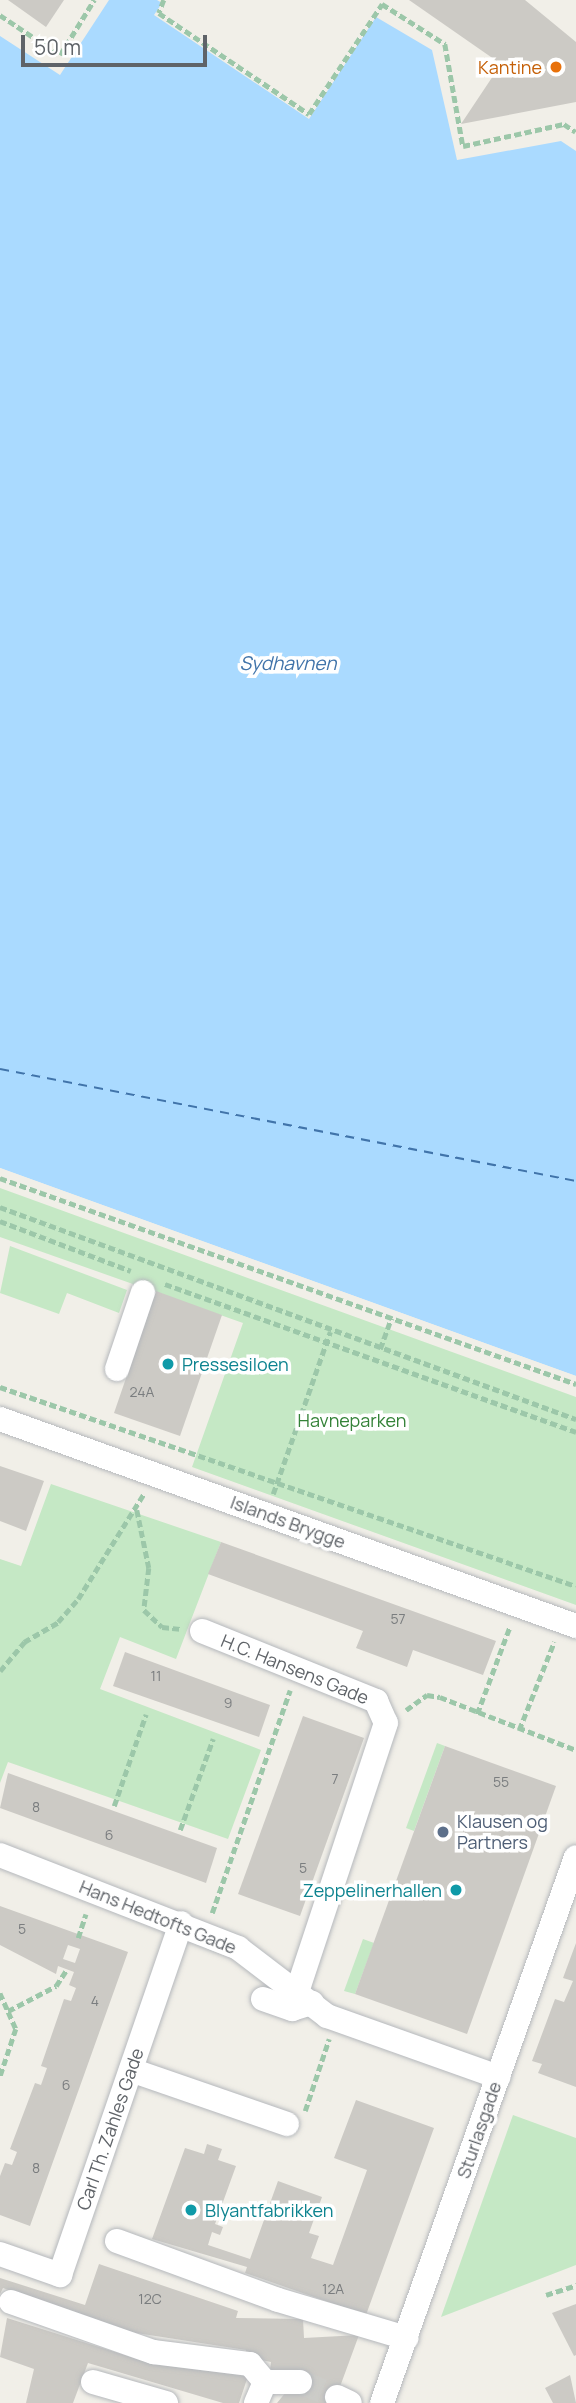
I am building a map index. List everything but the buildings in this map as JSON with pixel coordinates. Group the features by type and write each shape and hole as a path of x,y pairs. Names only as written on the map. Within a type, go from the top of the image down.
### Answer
{"street":[{"path":"117,1369 147,1283"},
{"name":"Islands Brygge","path":"0,1419 569,1624"},
{"name":"H.C. Hansens Gade","path":"202,1631 376,1702 386,1723"},
{"path":"263,1999 292,2009 304,1997 314,1907 386,1723"},
{"name":"Hans Hedtofts Gade","path":"0,1855 181,1923 238,1948 335,2018 498,2077"},
{"name":"Sturlasgade","path":"382,2403 576,1857"},
{"name":"Carl Th. Zahles Gade","path":"0,2254 60,2275 181,1923"},
{"path":"131,2070 287,2124"},
{"path":"117,2241 278,2300 406,2338"},
{"path":"11,2302 153,2351 250,2364 261,2393 300,2382"},
{"path":"93,2382 166,2403"}],"path":[{"path":"0,15 60,55 94,0"},
{"path":"164,0 159,13 309,114 382,4 445,44 463,146 564,124 576,132"},
{"path":"0,1178 576,1384"},
{"path":"0,1207 330,1332 576,1419"},
{"path":"0,1221 147,1283 576,1432"},
{"path":"380,1349 391,1318"},
{"path":"264,1514 278,1482 330,1332"},
{"path":"0,1387 576,1586"},
{"path":"0,1671 24,1642 58,1622 78,1599 137,1509 152,1474"},
{"path":"137,1509 149,1568 144,1610 162,1627 202,1631"},
{"path":"477,1714 520,1606"},
{"path":"519,1730 569,1624"},
{"path":"205,1934 297,1669"},
{"path":"386,1723 427,1695 576,1750"},
{"path":"114,1806 146,1714"},
{"path":"180,1830 213,1739"},
{"path":"78,1938 80,1932"},
{"path":"8,2011 56,1986 67,1969"},
{"path":"0,1993 16,2029 0,2077"},
{"path":"287,2124 304,2114 335,2018"},
{"path":"545,2295 576,2285"}],"green space":[{"name":"Havneparken","path":"0,1188 576,1397 576,1605 192,1467 243,1323 0,1237"},
{"path":"10,1246 127,1290 119,1313 67,1293 59,1314 0,1293"},
{"path":"51,1484 221,1542 176,1659 120,1637 100,1689 261,1750 228,1839 8,1762 0,1783 0,1559 21,1566"},
{"path":"437,1743 445,1746 414,1831 406,1828"},
{"path":"363,1939 374,1943 355,1994 344,1991"},
{"path":"513,2115 576,2138 576,2265 441,2317"}],"water":[{"name":"Sydhavnen","path":"109,0 157,0 162,3 154,15 309,119 376,17 432,50 457,160 561,141 576,151 576,1376 0,1168 0,36 60,75"}],"pier":[{"path":"0,1168 576,1376 576,1379 0,1172"}],"ferry route":[{"path":"0,1069 576,1181"}],"tunnel":[{"path":"300,2382 337,2397"}],"place":[{"name":"Kantine","path":"556,67"},
{"name":"Pressesiloen","path":"168,1364"},
{"name":"Klausen og Partners","path":"443,1832"},
{"name":"Zeppelinerhallen","path":"456,1890"},
{"name":"Blyantfabrikken","path":"191,2210"}]}
